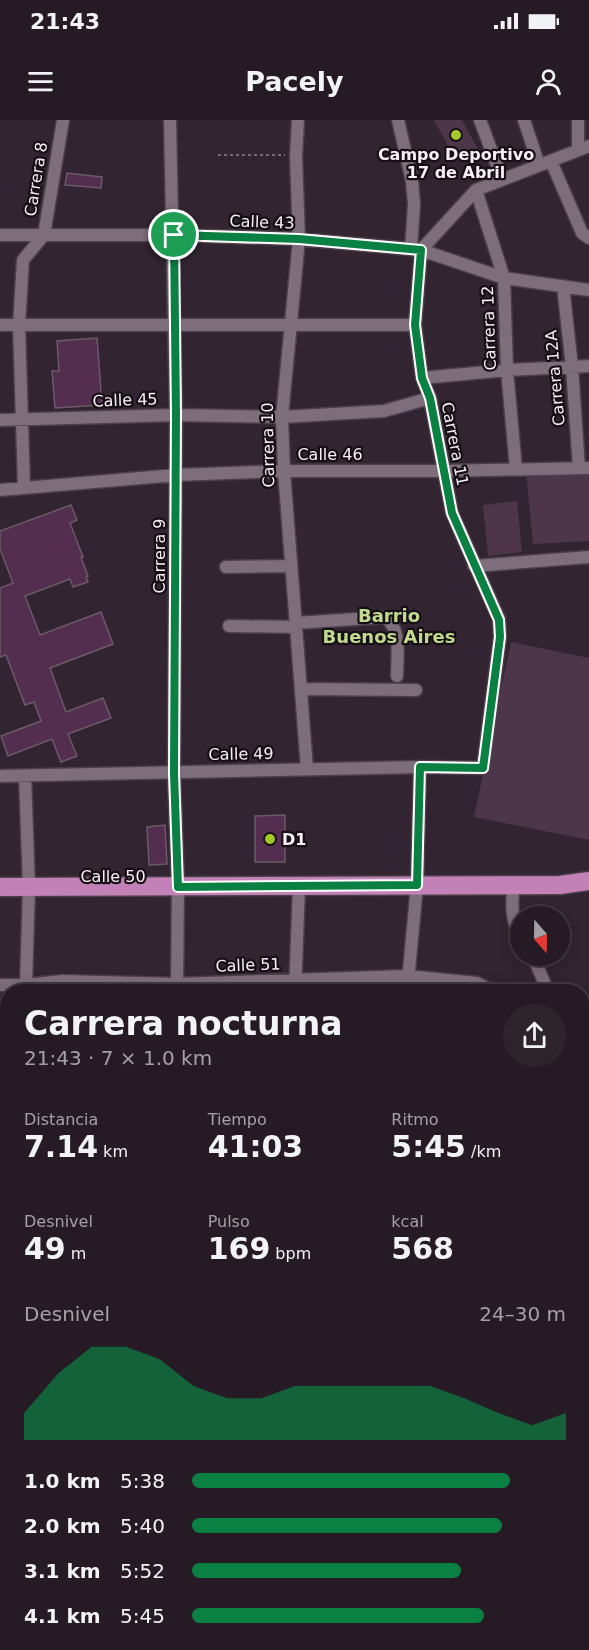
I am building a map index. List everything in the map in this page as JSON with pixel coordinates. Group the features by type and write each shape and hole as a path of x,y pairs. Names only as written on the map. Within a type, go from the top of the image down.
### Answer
{"main road":[{"name":"Calle 50","path":"177,882 300,887 560,874 588,879"},
{"name":"Calle 50","path":"0,876 29,882"},
{"name":"Calle 50","path":"0,887 29,882 418,880 514,886 560,885 588,879"}],"street":[{"name":"Carrera 8","path":"24,487 19,325 23,261 44,235 63,120"},
{"name":"Carrera 9","path":"170,120 176,415 174,773 177,984"},
{"name":"Carrera 10","path":"298,120 296,156 299,239 282,417 284,471 307,769"},
{"name":"Carrera 11","path":"398,120 412,181 416,249 415,325 422,378 430,398 442,471 452,513 499,620 500,637 483,768"},
{"path":"480,120 501,179"},
{"path":"524,120 582,233 588,239"},
{"path":"416,249 476,190 584,148 578,120"},
{"name":"Carrera 12","path":"476,190 504,278 507,370 516,469"},
{"name":"Calle 43","path":"0,235 174,235 299,239 416,249 504,278 589,291"},
{"name":"Carrera 12A","path":"563,286 584,468"},
{"path":"0,325 415,325"},
{"path":"422,378 507,370 589,366"},
{"name":"Calle 45","path":"0,420 176,415 282,417 384,411 430,398"},
{"name":"Calle 46","path":"0,490 176,476 284,471 584,468"},
{"path":"474,566 589,556"},
{"path":"226,567 291,566"},
{"path":"229,626 296,625 385,617 391,621 395,630 397,676"},
{"path":"301,689 416,690"},
{"path":"408,984 418,880 420,767"},
{"name":"Calle 49","path":"0,776 420,767 483,768"},
{"path":"25,776 29,882 26,984"},
{"path":"512,906 514,886"},
{"path":"295,984 300,887"},
{"path":"537,966 543,984"},
{"name":"Calle 51","path":"318,984 408,976 479,984"}],"path":[{"path":"218,155 296,156"}],"shaded area":[{"name":"Campo Deportivo 17 de Abril","path":"434,120 462,120 478,149 456,161"},
{"path":"526,472 589,472 589,541 533,544"},
{"path":"517,501 522,552 488,556 483,505"},
{"path":"511,642 589,658 589,840 474,817"}],"building":[{"path":"67,173 102,177 101,188 65,185"},
{"path":"97,338 102,405 55,408 52,371 59,371 57,341"},
{"path":"71,505 77,520 70,523 83,557 81,557 88,582 73,587 70,579 25,596 40,635 101,612 113,644 50,668 66,712 103,698 111,718 68,734 77,756 61,762 52,739 8,756 1,736 41,721 34,702 25,705 6,655 0,657 0,588 13,583 0,549 0,531"},
{"name":"D1","path":"285,815 285,862 255,862 255,816"},
{"path":"165,825 167,864 149,865 147,827"}],"place":[{"name":"Campo Deportivo 17 de Abril","path":"456,135"},
{"name":"D1","path":"270,839"}],"district":[{"name":"Barrio Buenos Aires","path":"389,625"}],"route":[{"path":"174,235 299,239 421,250 415,325 422,378 430,398 442,471 452,513 499,620 500,637 483,768 420,767 417,885 178,887 174,773 176,415 174,235"}]}
